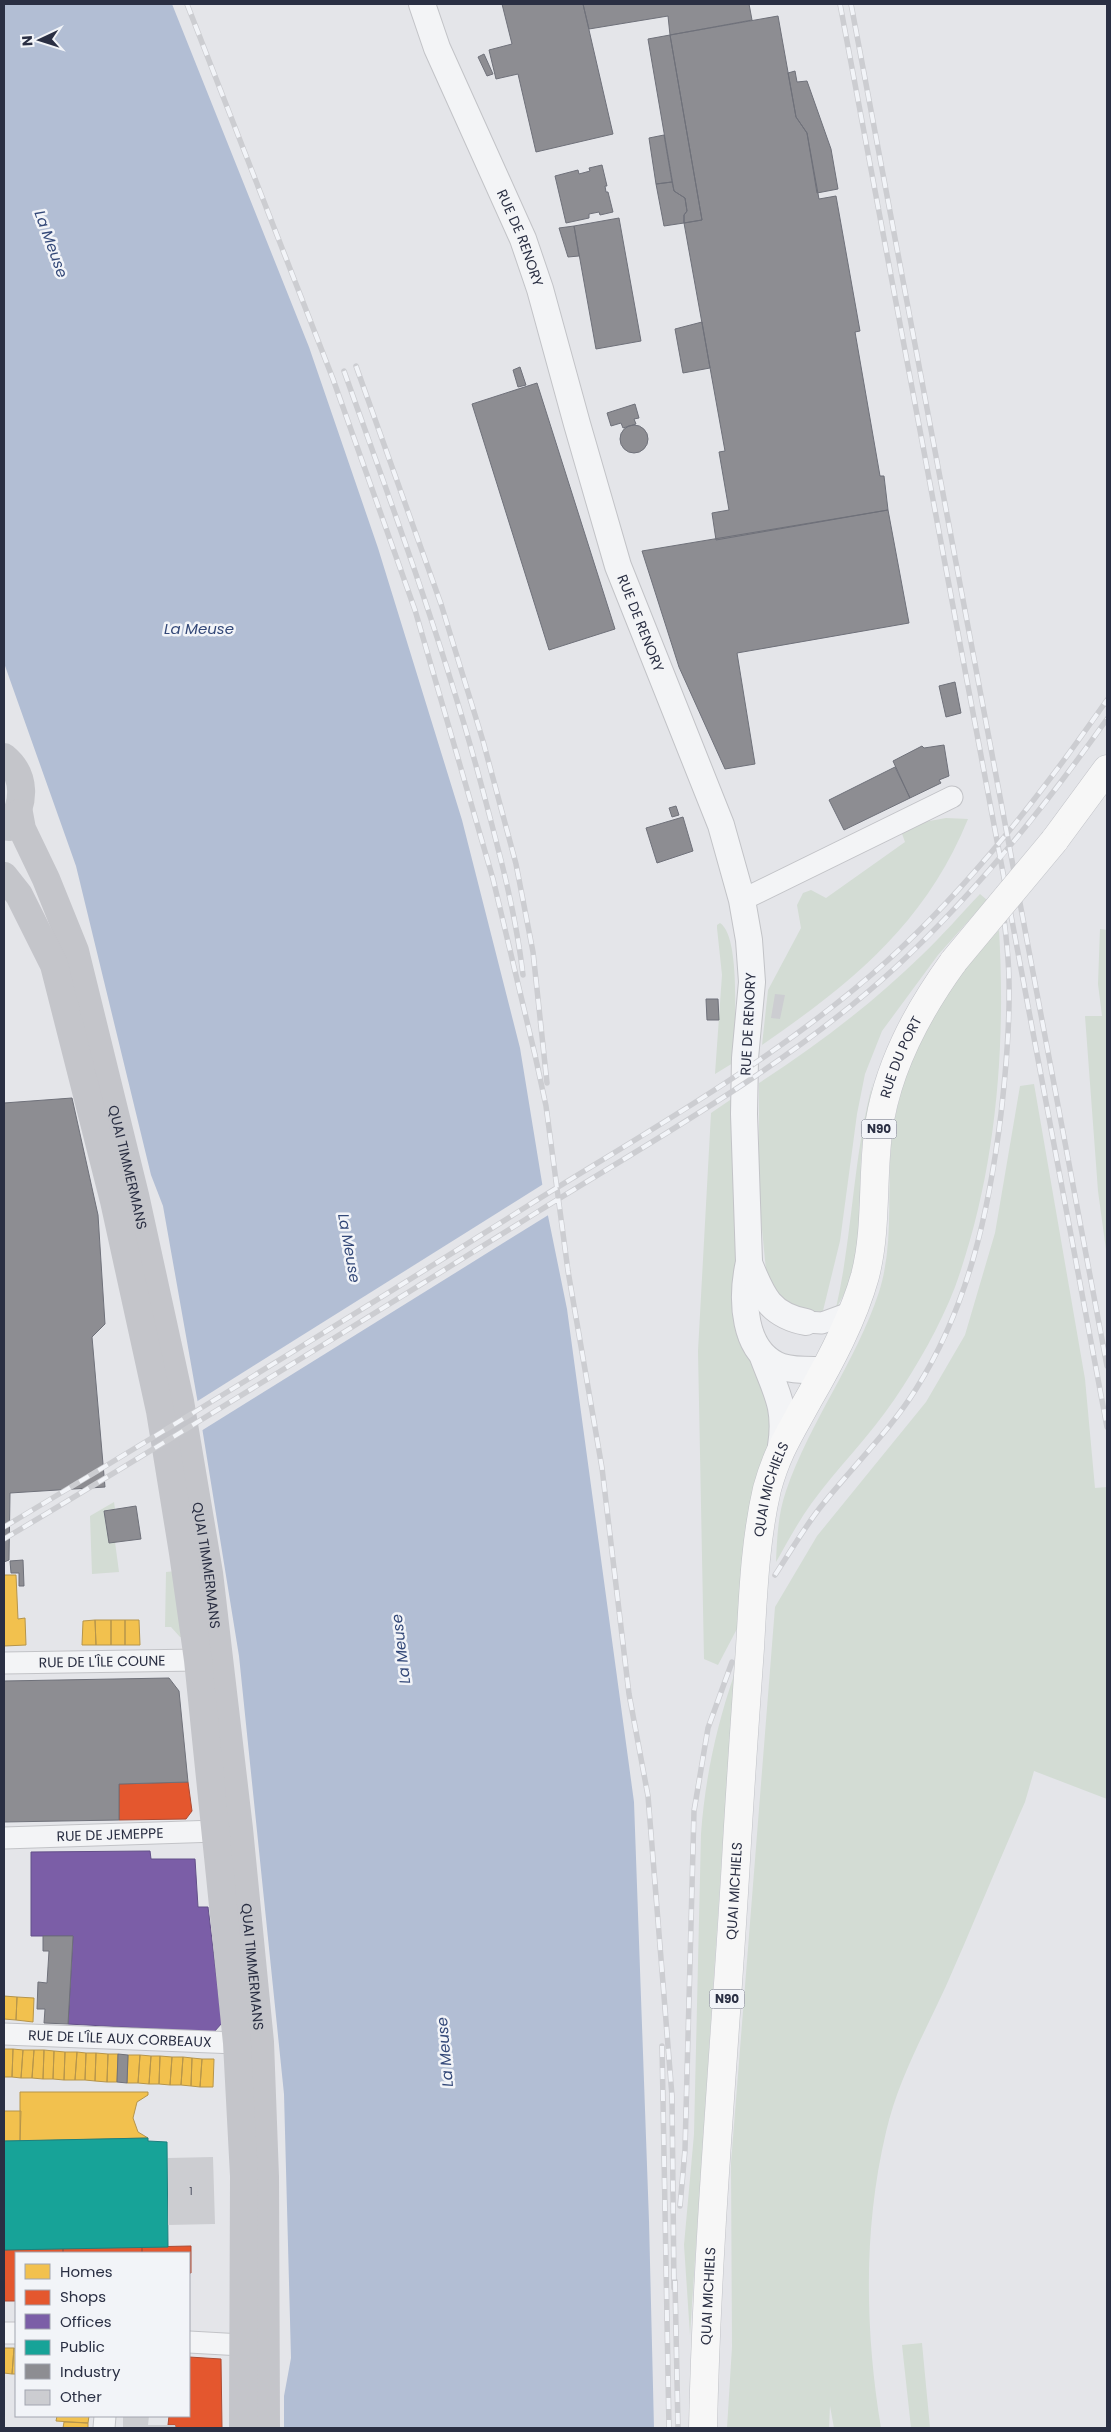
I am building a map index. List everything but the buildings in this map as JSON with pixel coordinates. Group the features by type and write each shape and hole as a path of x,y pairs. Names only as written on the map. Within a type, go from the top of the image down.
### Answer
{"main road":[{"path":"4,756 12,764 22,788 11,823"},
{"name":"RUE DU PORT","path":"828,1364 852,1312 870,1253 878,1138 885,1102 910,1030 936,986 954,961 1054,841 1107,769"},
{"name":"QUAI TIMMERMANS","path":"11,823 22,828 50,888 75,951 135,1195 180,1401 209,1573 236,1801 260,2042 266,2177 254,2342"},
{"name":"QUAI TIMMERMANS","path":"4,876 19,895 54,964 114,1201 160,1411 198,1660 216,1831 237,2043 254,2342"},
{"name":"QUAI MICHIELS","path":"703,2428 714,2196 755,1570 763,1508 773,1467 781,1446 828,1364"},
{"path":"243,2428 254,2342"},
{"path":"254,2342 266,2428"}],"street":[{"name":"RUE DE RENORY","path":"422,4 437,48 531,262 553,333 576,424 618,566 721,825 742,900 749,940 752,982 745,1058 744,1114 749,1262 745,1280 749,1331 763,1357 782,1408 784,1418 781,1446"},
{"path":"742,900 952,797"},
{"name":"RUE DE RENORY","path":"749,1262 768,1302 786,1317 806,1322 822,1323 852,1312"},
{"name":"RUE DE RENORY","path":"806,1322 816,1328 823,1336 828,1364"},
{"path":"763,1357 784,1368 828,1364"},
{"name":"RUE DE L'ÎLE COUNE","path":"4,1663 198,1660"},
{"name":"RUE DE JEMEPPE","path":"4,1838 216,1831"},
{"name":"RUE DE L'ÎLE AUX CORBEAUX","path":"4,2034 237,2043"},
{"path":"190,2342 254,2342"}],"shaded area":[{"path":"946,818 968,819 951,856 930,890 908,920 883,948 827,998 762,1045 768,990 801,928 797,905 803,893 811,890 826,898 905,842 901,831 924,822"},
{"path":"980,894 987,900 938,955 882,1031 865,1074 857,1114 840,1241 822,1315 814,1318 768,1291 759,1198 759,1083 823,1039 884,990 929,948"},
{"path":"720,923 727,932 734,966 733,1063 715,1074 722,975 717,928 717,925"},
{"path":"1100,929 1107,930 1107,1257 1098,1191 1085,1016 1102,1016 1098,984"},
{"path":"999,930 1001,1020 995,1111 989,1156 980,1200 969,1244 955,1287 935,1331 903,1387 874,1427 811,1504 776,1562 777,1535 786,1491 807,1440 858,1343 879,1292 884,1274 888,1238 891,1145 894,1123 905,1079 922,1036 944,996 977,953"},
{"path":"873,1082 861,1158 859,1236 856,1255 852,1274 836,1308 842,1280 861,1138"},
{"path":"1034,1084 1085,1379 1095,1488 1107,1487 1107,1799 1034,1771 1025,1802 946,1986 897,2094 886,2132 879,2169 870,2243 869,2317 881,2428 834,2428 830,2406 829,2428 727,2428 732,2347 731,2163 775,1607 817,1536 926,1402 965,1335 995,1233 1020,1086"},
{"path":"733,1098 736,1320 775,1414 738,1627 718,1665 704,1659 698,1351 711,1113"},
{"path":"114,1502 115,1509 104,1511 109,1543 115,1542 119,1572 92,1574 90,1516"},
{"path":"176,1571 181,1637 171,1627 165,1627 166,1572"},
{"path":"734,1675 690,2335 684,2245 694,2134 701,1834 705,1793 712,1754"},
{"path":"922,2343 930,2428 911,2428 902,2345"}],"water":[{"name":"La Meuse","path":"4,4 172,4 309,347 378,548 462,820 520,1048 545,1201 567,1309 634,1802 649,2221 654,2428 284,2428 284,2396 291,2358 284,2094 239,1656 200,1415 163,1206 151,1175 76,866 4,663"}],"pier":[{"path":"545,1183 550,1214 201,1431 196,1402"}],"railway":[{"path":"187,4 333,379 415,610 493,879 546,1106 568,1271 602,1468 629,1694 648,1796 672,2096 674,2288"},
{"path":"840,4 1107,1427"},
{"path":"851,4 1107,1366"},
{"path":"356,366 441,604 483,741 516,864 533,952 547,1083"},
{"path":"344,371 436,634 469,741 507,885 523,975"},
{"path":"4,1527 267,1368 667,1120 758,1061 803,1029 887,961 948,901 1005,836 1107,700"},
{"path":"4,1539 677,1127 768,1068 812,1036 895,968 981,880 1034,817 1107,719"},
{"path":"775,1575 819,1509 882,1435 916,1389 950,1324 963,1291 983,1221 1001,1114 1009,999 1007,948 1001,892"},
{"path":"680,2206 685,2150 694,1811 708,1728 732,1662"},
{"path":"662,2046 669,2428"},
{"path":"675,2281 678,2428"}]}
